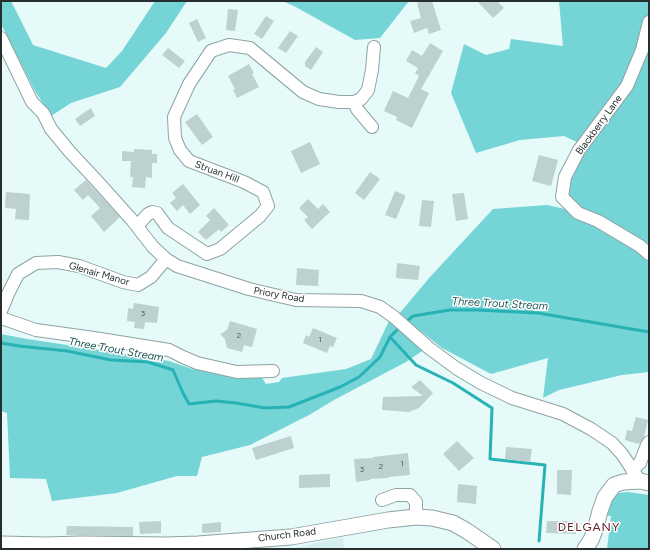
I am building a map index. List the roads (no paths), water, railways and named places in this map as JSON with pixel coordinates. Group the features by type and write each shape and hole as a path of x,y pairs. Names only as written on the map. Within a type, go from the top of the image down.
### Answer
{"main road":[{"path":"585,549 591,540 605,497 610,490 614,485 641,478"},
{"name":"Church Road","path":"1,544 81,546 198,544 291,537 388,520 416,517 432,518 452,523 467,531 492,549"}],"street":[{"name":"Blackberry Lane","path":"649,22 642,50 627,86 579,150 565,177 562,197 578,213 598,221 640,246 649,254"},
{"name":"Priory Road","path":"1,38 32,102 43,114 51,129 137,226 153,247 166,259 177,266 249,290 296,300 361,301 380,307 394,317 429,348 456,368 481,383 512,398 563,414 591,429 612,443 641,478"},
{"name":"Struan Hill","path":"137,226 148,214 152,212 157,213 168,228 207,254 220,249 260,216 268,206 263,192 244,182 189,161 180,150 175,138 174,117 189,84 211,51 229,45 250,48 303,92 319,99 339,102 354,102"},
{"path":"372,127 357,109 354,102 361,99 368,90 374,47"},
{"name":"Glenair Manor","path":"1,311 18,274 36,263 58,262 79,266 123,282 138,284 151,277 166,259"},
{"path":"1,318 36,330 169,350 197,363 236,372 273,371"},
{"path":"641,478 640,463 649,442"},
{"path":"382,500 396,495 410,495 416,502 416,517"}],"waterway":[{"name":"Three Trout Stream","path":"406,322 413,316 450,310 477,310 538,313 649,332"},
{"name":"Three Trout Stream","path":"1,343 67,351 111,360 148,362 173,370 189,404 216,401 265,408 289,407 340,387 359,377 380,357 390,337 401,326"},
{"path":"390,337 416,365 453,383 492,408 490,459 545,465 539,541"}],"district":[{"name":"DELGANY","path":"589,527"}]}
